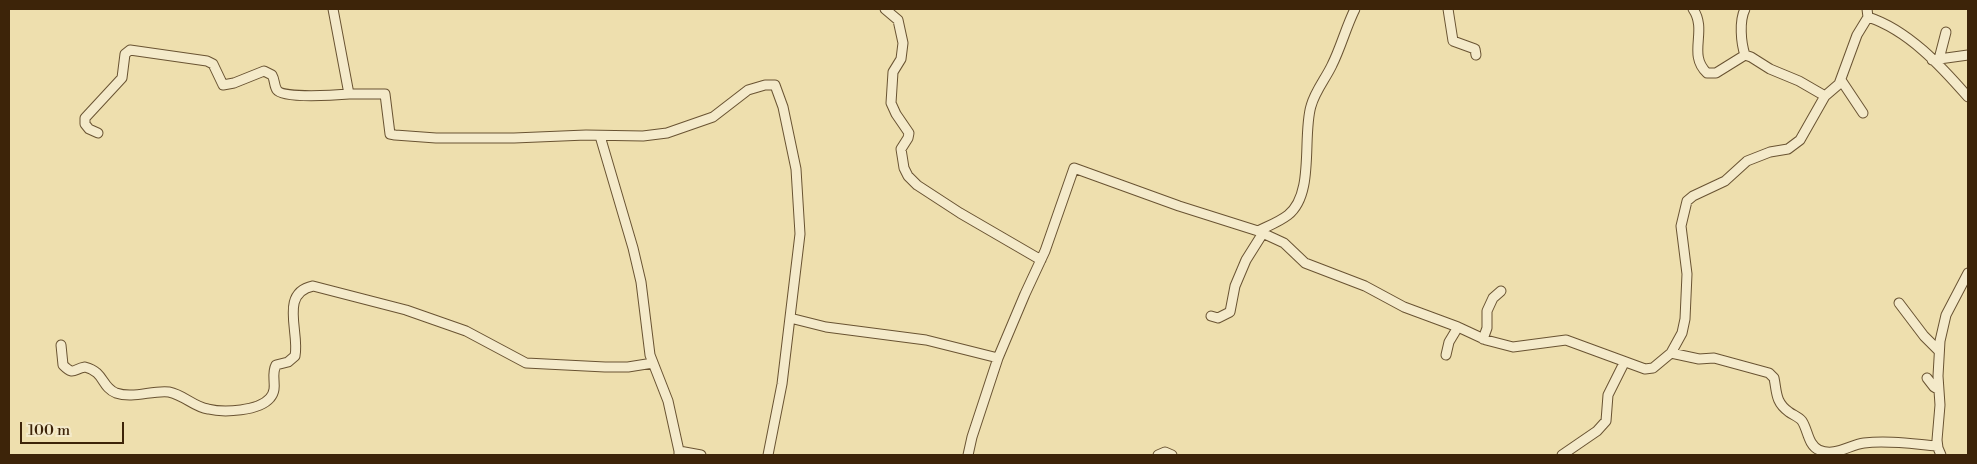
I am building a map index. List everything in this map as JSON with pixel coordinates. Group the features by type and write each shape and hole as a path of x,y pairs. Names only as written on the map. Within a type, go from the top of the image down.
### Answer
{"street":[{"path":"333,9 349,94"},
{"path":"885,9 898,20 902,37 903,49 901,59 892,72 891,100 896,114 909,133 908,138 900,149 904,168 908,176 917,185 960,213 1041,260"},
{"path":"1211,316 1218,318 1230,312 1235,286 1260,232 1289,214 1299,200 1305,183 1311,104 1332,65 1355,9"},
{"path":"1448,9 1453,41 1476,49 1476,55"},
{"path":"1693,9 1700,24 1697,56 1701,68 1707,73 1716,73 1745,55"},
{"path":"1745,9 1741,19 1742,46 1745,55"},
{"path":"968,455 998,358 1041,260 1074,168 1179,206 1260,232 1289,247 1305,263 1365,286 1404,306 1483,339 1514,347 1566,340 1638,368 1649,369 1671,354 1682,333 1685,319 1687,274 1681,226 1687,201 1693,196 1725,181 1747,161 1762,154 1794,146 1806,132 1825,96 1833,90 1840,80 1857,35 1868,13 1889,24 1936,60 1968,97"},
{"path":"1936,60 1946,32"},
{"path":"98,133 84,124 86,118 122,78 125,54 132,49 207,61 213,64 223,85 234,83 252,74 264,71 272,75 277,90 281,93 314,96 385,94 390,134 395,135 469,138 586,135 647,136 668,133 713,116 748,90 765,85 775,85 783,107 796,169 801,218 782,384 768,455"},
{"path":"1745,55 1825,96"},
{"path":"1936,60 1968,55"},
{"path":"1840,80 1863,113"},
{"path":"600,136 633,248 641,282 649,347 653,363 668,401 679,453 701,455"},
{"path":"1671,354 1693,358 1714,358 1772,374 1776,384 1776,395 1780,402 1788,411 1800,419 1812,444 1820,453 1833,452 1861,444 1885,442 1939,451 1939,351 1942,327 1946,315 1968,273"},
{"path":"61,345 63,365 69,371 76,371 85,367 93,370 98,373 106,386 119,394 133,395 169,392 177,394 208,410 248,409 259,406 271,397 274,392 276,365 288,362 295,356 294,302 301,290 313,286 406,310 466,331 526,362 605,367 628,367 653,363"},
{"path":"1483,339 1487,328 1487,311 1492,298 1501,291"},
{"path":"1899,303 1924,336 1939,351"},
{"path":"790,318 826,327 926,340 998,358"},
{"path":"1446,355 1449,342 1458,327"},
{"path":"1562,455 1597,431 1606,421 1608,395 1624,363"},
{"path":"1926,378 1939,390"},
{"path":"1158,455 1163,452 1172,455"}]}
